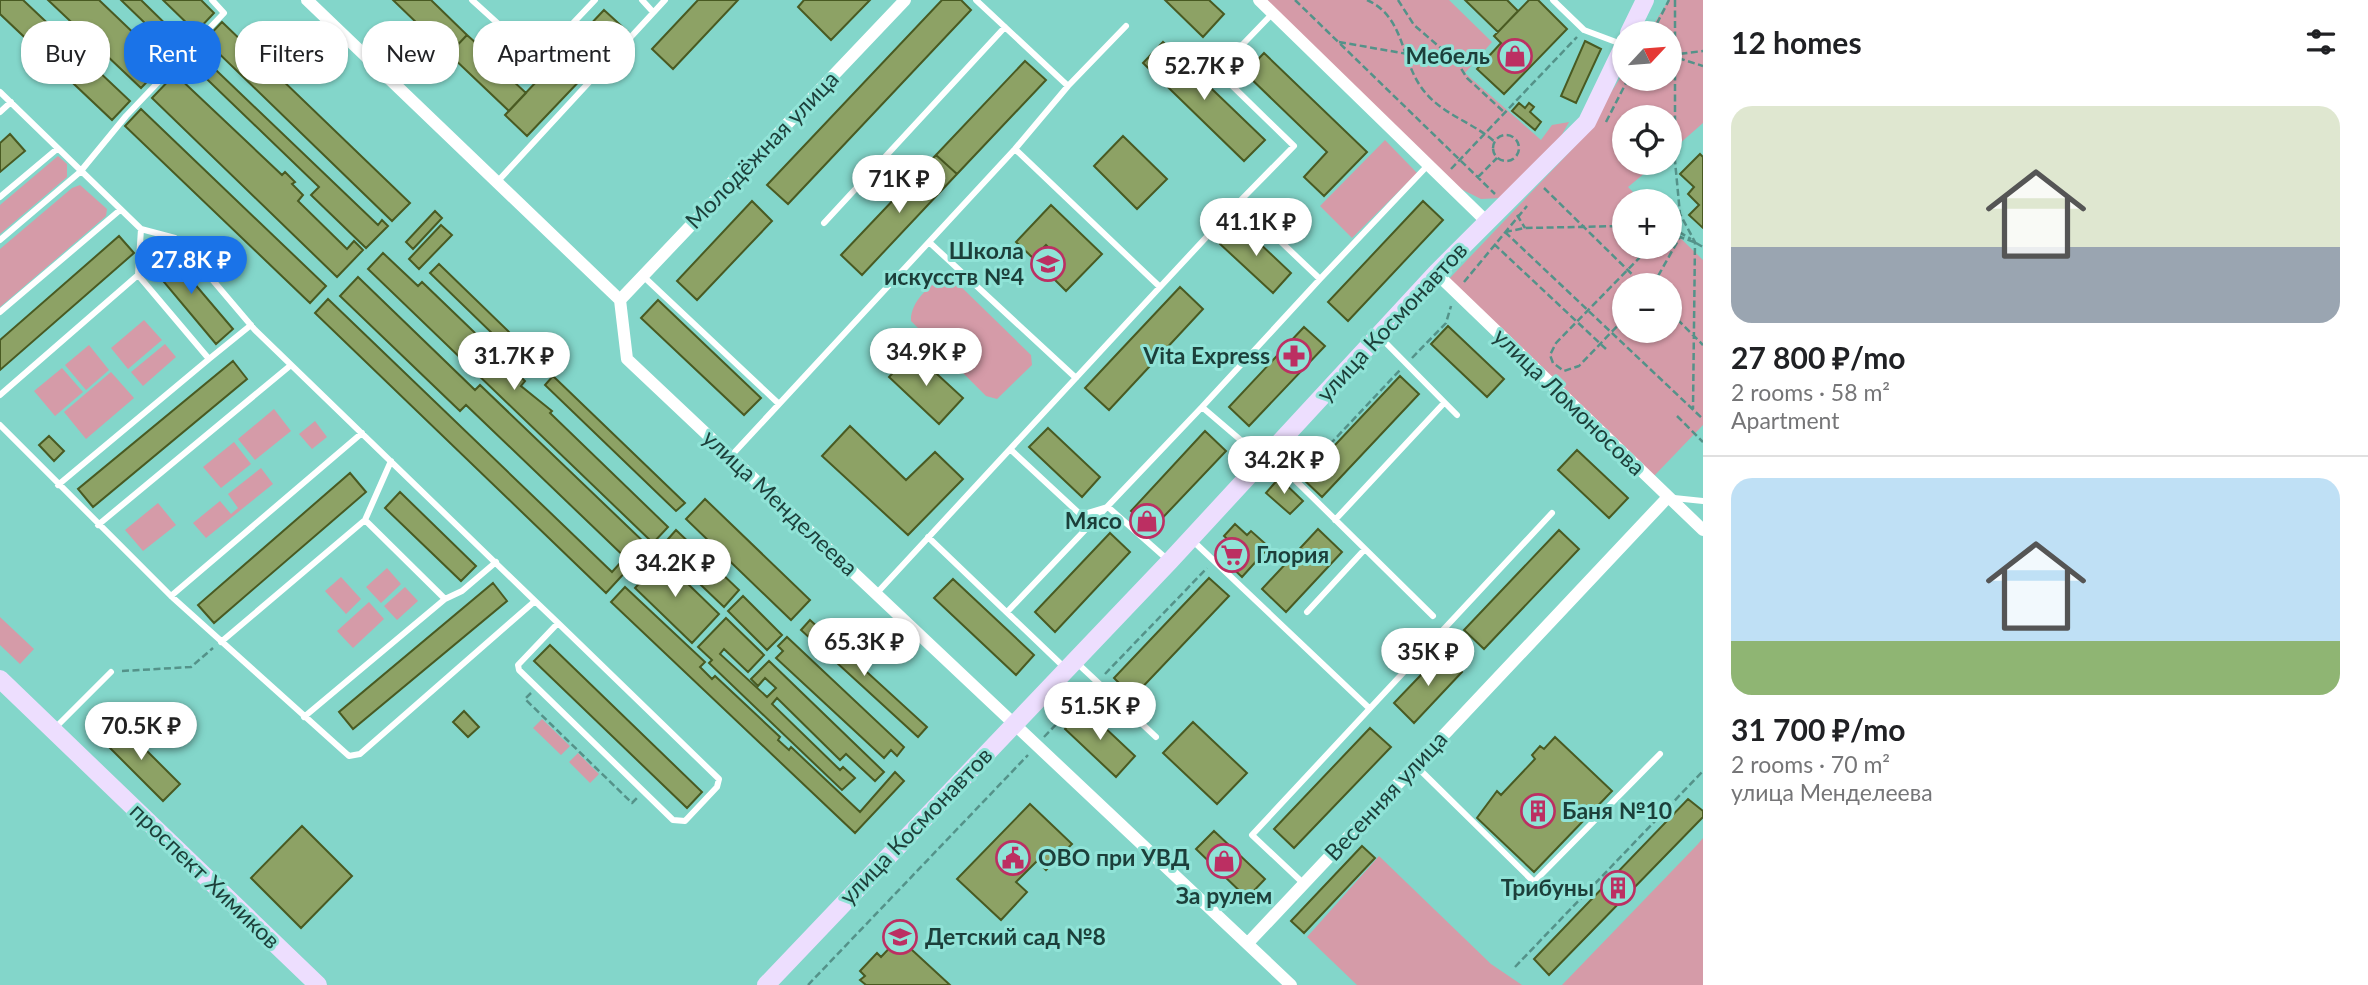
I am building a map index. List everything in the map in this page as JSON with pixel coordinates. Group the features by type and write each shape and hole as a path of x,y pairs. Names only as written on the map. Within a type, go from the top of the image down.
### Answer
{"street":[{"path":"307,0 620,300"},
{"name":"Молодёжная улица","path":"620,300 905,0"},
{"path":"1259,0 1486,221"},
{"path":"1635,21 1645,0"},
{"name":"улица Космонавтов","path":"766,985 1170,561 1436,273 1587,122 1612,70"},
{"name":"улица Ломоносова","path":"1436,273 1703,530"},
{"name":"улица Менделеева","path":"620,300 627,359 1291,985"},
{"name":"Весенняя улица","path":"1248,943 1668,497"},
{"name":"проспект Химиков","path":"0,679 318,985"}],"lane":[{"path":"0,240 80,172 126,116 224,13 212,0"},
{"path":"472,0 538,60 596,0"},
{"path":"642,0 653,12"},
{"path":"498,181 665,0"},
{"path":"976,0 1068,86"},
{"path":"1553,0 1584,30 1612,40"},
{"path":"876,594 1294,146 1217,71 1273,13"},
{"path":"731,456 1015,149 1068,86 1126,26"},
{"path":"824,223 1005,27"},
{"path":"0,92 141,229 175,238 251,325 291,365 496,562 719,779 717,787 681,823 673,820 523,676 518,664 558,623"},
{"path":"0,111 11,102"},
{"path":"0,197 57,149"},
{"path":"1015,149 1160,287"},
{"path":"1008,611 1429,164"},
{"path":"1239,202 1320,279"},
{"path":"0,312 120,210"},
{"path":"141,229 138,275 209,359"},
{"path":"929,242 1076,378"},
{"path":"0,395 138,275"},
{"path":"643,276 779,404"},
{"path":"58,485 251,325"},
{"path":"1378,335 1457,415"},
{"path":"98,525 291,365"},
{"path":"1335,520 1444,402"},
{"path":"1202,407 1264,460 1290,475 1433,616"},
{"path":"0,425 171,596 343,753 355,756 536,601"},
{"path":"171,596 362,433"},
{"path":"1010,449 1082,515 1108,507"},
{"path":"221,642 365,520 391,461"},
{"path":"1668,497 1703,501"},
{"path":"1108,507 1170,561"},
{"path":"1303,884 1252,835 1552,513"},
{"path":"365,520 445,599"},
{"path":"929,537 1008,611 1070,665 1097,682 1156,737"},
{"path":"1190,538 1369,708"},
{"path":"1307,612 1364,549"},
{"path":"304,717 445,599 462,591 496,562"},
{"path":"53,730 111,672"},
{"path":"1415,765 1534,882 1660,754"}],"path":[{"path":"1295,0 1506,204 1525,228"},
{"path":"1367,0 1385,12 1408,54 1418,83 1442,111 1495,142"},
{"path":"1398,0 1414,25 1457,62 1467,78 1505,113"},
{"path":"1658,21 1669,0"},
{"path":"1675,0 1675,21"},
{"path":"1443,178 1584,30"},
{"path":"1338,42 1457,62"},
{"path":"1682,56 1703,51"},
{"path":"1682,59 1703,66"},
{"path":"1675,91 1678,189"},
{"path":"1507,136 1516,141 1519,148 1517,155 1510,160 1497,158 1493,150 1495,142 1507,136"},
{"path":"1478,177 1497,158"},
{"path":"1544,188 1630,273"},
{"path":"1682,218 1695,242 1693,409"},
{"path":"1612,226 1525,228 1505,232 1588,310 1612,332 1575,368 1564,371 1556,367 1551,359 1551,350 1588,310 1638,259"},
{"path":"1682,234 1703,247"},
{"path":"1660,273 1680,237 1695,242"},
{"path":"1493,243 1606,349"},
{"path":"1682,324 1703,345"},
{"path":"1624,343 1703,419"},
{"path":"1677,416 1703,442"},
{"path":"808,985 1214,561"},
{"path":"111,672 191,667 221,642"},
{"path":"535,688 525,699 632,803 643,792"},
{"path":"1515,967 1703,771"}],"shaded area":[{"path":"1265,0 1449,0 1492,42 1465,73 1541,140 1552,125 1569,122 1560,138 1501,198 1481,199 1459,188"},
{"path":"1669,0 1703,0 1703,123 1682,141 1682,105 1612,105 1612,175 1642,175 1628,187 1630,189 1612,189 1612,259 1682,259 1682,240 1703,260 1703,425 1654,476 1449,279 1580,141 1612,91 1682,91 1682,21 1656,21"},
{"path":"1385,140 1417,173 1352,238 1320,206"},
{"path":"58,156 67,164 67,177 0,234 0,205"},
{"path":"80,185 107,209 106,216 0,307 0,249 72,188"},
{"path":"945,278 952,278 1031,355 1032,365 997,399 986,396 911,321 917,301 933,285"},
{"path":"144,320 162,340 128,369 111,348"},
{"path":"165,344 176,357 143,386 131,372"},
{"path":"89,345 109,370 86,390 65,365"},
{"path":"62,368 83,392 55,416 34,391"},
{"path":"111,372 134,398 86,439 64,412"},
{"path":"274,409 291,431 255,460 238,439"},
{"path":"315,421 327,437 312,449 299,434"},
{"path":"234,442 251,464 221,488 203,467"},
{"path":"261,468 273,484 206,538 193,523 220,501 231,514 238,508 228,494"},
{"path":"158,503 176,525 143,551 125,530"},
{"path":"387,568 401,584 381,603 366,587"},
{"path":"341,577 361,599 346,614 325,591"},
{"path":"405,587 418,601 397,620 384,606"},
{"path":"369,602 384,619 353,648 337,631"},
{"path":"0,617 34,649 20,664 0,645"},
{"path":"542,719 570,746 561,755 533,728"},
{"path":"578,753 599,774 590,783 569,762"},
{"path":"1703,838 1703,985 1562,985 1698,844"},
{"path":"1379,856 1491,964 1522,985 1357,985 1307,937"}],"building":[{"path":"0,0 23,0 45,21 21,21 21,34 0,14"},
{"path":"48,0 99,0 124,24 124,72 110,59 110,21 70,21"},
{"path":"121,0 141,0 162,21 143,21"},
{"path":"163,0 201,0 214,13 206,21 185,21"},
{"path":"393,0 431,0 453,21 415,21"},
{"path":"698,0 738,0 673,69 652,49"},
{"path":"804,0 870,0 831,40 798,7"},
{"path":"942,0 961,0 971,10 788,204 767,185"},
{"path":"1165,0 1209,0 1224,14 1203,37"},
{"path":"1465,0 1507,0 1518,11 1498,32"},
{"name":"Мебель","path":"1529,0 1538,0 1567,29 1504,94 1477,69 1501,43 1494,36"},
{"path":"604,10 616,21 594,21"},
{"path":"221,23 235,35 235,69 221,55"},
{"path":"459,27 467,35 459,43"},
{"path":"467,35 473,40 473,77 459,64 459,43"},
{"path":"1585,41 1601,49 1576,103 1561,96"},
{"path":"1163,42 1265,140 1244,161 1143,63"},
{"path":"1264,53 1367,152 1324,196 1304,177 1327,152 1245,73"},
{"path":"1025,61 1046,80 957,174 936,155"},
{"path":"221,75 378,225 382,220 388,226 366,248 311,195 319,187 212,84 221,84"},
{"path":"110,82 130,101 112,120 74,84"},
{"path":"165,84 186,84 282,175 285,172 295,182 292,184 303,195 298,201 347,249 354,241 363,250 337,277 152,98"},
{"path":"250,84 286,84 410,203 392,221"},
{"path":"481,84 516,84 526,93 509,111"},
{"path":"534,84 577,84 527,136 505,115"},
{"path":"1519,103 1525,108 1529,103 1534,107 1530,112 1541,122 1535,130 1512,111"},
{"path":"141,109 326,286 310,303 125,126"},
{"path":"10,134 25,151 0,172 0,143"},
{"path":"1123,136 1167,179 1137,209 1094,166"},
{"path":"1700,154 1703,157 1703,228 1689,215 1699,205 1688,194 1694,187 1681,175"},
{"path":"936,155 957,174 862,275 841,255"},
{"path":"752,201 772,221 697,300 677,281"},
{"path":"1423,201 1443,220 1348,321 1328,302"},
{"path":"1051,205 1102,254 1066,291 1050,275 1063,262 1046,245 1033,258 1016,242"},
{"path":"435,211 442,218 413,249 406,242"},
{"path":"1239,224 1291,273 1273,293 1220,244"},
{"path":"441,225 452,235 419,269 409,259"},
{"path":"119,236 134,253 0,370 0,340"},
{"path":"165,249 233,329 216,344 148,263"},
{"path":"383,253 418,286 422,282 525,381 521,386 552,411 550,413 668,527 653,543 368,269"},
{"path":"439,264 544,366 535,375 430,273"},
{"path":"358,277 475,390 480,385 649,547 632,564 466,405 460,411 340,296"},
{"path":"1180,287 1203,309 1109,410 1085,388"},
{"path":"328,299 612,572 622,561 629,568 606,593 315,313"},
{"path":"658,300 761,398 744,415 641,318"},
{"path":"1448,326 1504,379 1487,397 1431,344"},
{"path":"1304,327 1325,346 1249,426 1229,407"},
{"path":"913,352 963,398 939,424 889,377"},
{"path":"233,361 247,379 93,507 78,489"},
{"path":"553,376 685,503 676,511 545,385"},
{"path":"1400,376 1419,394 1322,497 1303,479"},
{"path":"850,426 906,480 935,452 963,479 908,535 822,456"},
{"path":"1048,428 1100,477 1082,497 1029,447"},
{"path":"1205,431 1226,451 1151,530 1131,511"},
{"path":"49,436 64,451 54,461 39,445"},
{"path":"1577,450 1628,498 1609,518 1558,470"},
{"path":"350,473 366,492 214,623 198,605"},
{"path":"1279,478 1303,501 1290,514 1266,493"},
{"path":"400,492 476,566 461,581 385,508"},
{"path":"705,499 810,600 791,620 686,519"},
{"path":"1235,524 1247,535 1251,531 1269,547 1242,577 1224,560 1236,547 1224,536"},
{"path":"1318,529 1342,552 1286,612 1262,589"},
{"path":"676,530 739,590 724,607 661,547"},
{"path":"1559,530 1579,549 1484,649 1464,630"},
{"path":"1110,533 1130,552 1055,632 1035,612"},
{"path":"656,553 719,614 692,643 635,588 646,576 640,570"},
{"path":"1209,578 1229,596 1133,697 1114,678"},
{"path":"953,579 1034,655 1016,675 934,598"},
{"path":"493,583 507,601 353,729 339,712"},
{"path":"625,587 705,662 700,667 712,679 715,676 780,737 778,740 789,750 791,747 860,812 895,772 904,781 855,833 611,602"},
{"path":"743,596 782,635 767,650 728,611"},
{"path":"726,618 764,655 748,672 724,649 720,654 767,697 776,688 765,678 758,686 751,679 769,661 884,772 875,781 846,754 840,760 777,698 772,704 840,770 843,767 855,778 842,790 709,663 712,660 698,647"},
{"path":"810,620 927,727 918,737 801,630"},
{"path":"787,637 904,747 897,756 891,750 884,758 776,658 783,651 778,646"},
{"path":"550,645 702,792 687,808 534,661"},
{"path":"1442,653 1462,672 1414,723 1394,703"},
{"path":"1084,708 1135,756 1116,777 1065,729"},
{"path":"464,711 479,727 468,737 453,722"},
{"path":"1193,722 1247,773 1217,804 1163,753"},
{"path":"119,723 180,784 163,801 102,740"},
{"path":"1370,728 1391,747 1294,848 1274,829"},
{"name":"Баня №10","path":"1555,737 1612,791 1534,872 1477,818 1497,791 1501,795 1535,759 1532,755 1540,746 1544,749"},
{"name":"Трибуны","path":"1688,799 1703,811 1703,817 1549,975 1534,959"},
{"path":"1030,804 1072,844 1046,870 1037,861 1016,882 1027,892 1001,920 957,879"},
{"path":"302,826 352,876 301,928 251,878"},
{"path":"1214,831 1265,879 1247,898 1196,849"},
{"path":"1362,846 1375,858 1304,933 1291,921"},
{"path":"899,938 950,985 866,985 860,980 865,976 860,971 877,953 881,957"}],"place":[{"name":"Мебель","path":"1515,56"},
{"name":"Школа искусств №4","path":"1048,264"},
{"name":"Vita Express","path":"1294,356"},
{"name":"Мясо","path":"1147,521"},
{"name":"Глория","path":"1232,555"},
{"name":"Баня №10","path":"1538,811"},
{"name":"ОВО при УВД","path":"1013,858"},
{"name":"За рулем","path":"1224,861"},
{"name":"Трибуны","path":"1618,888"},
{"name":"Детский сад №8","path":"900,937"}]}
